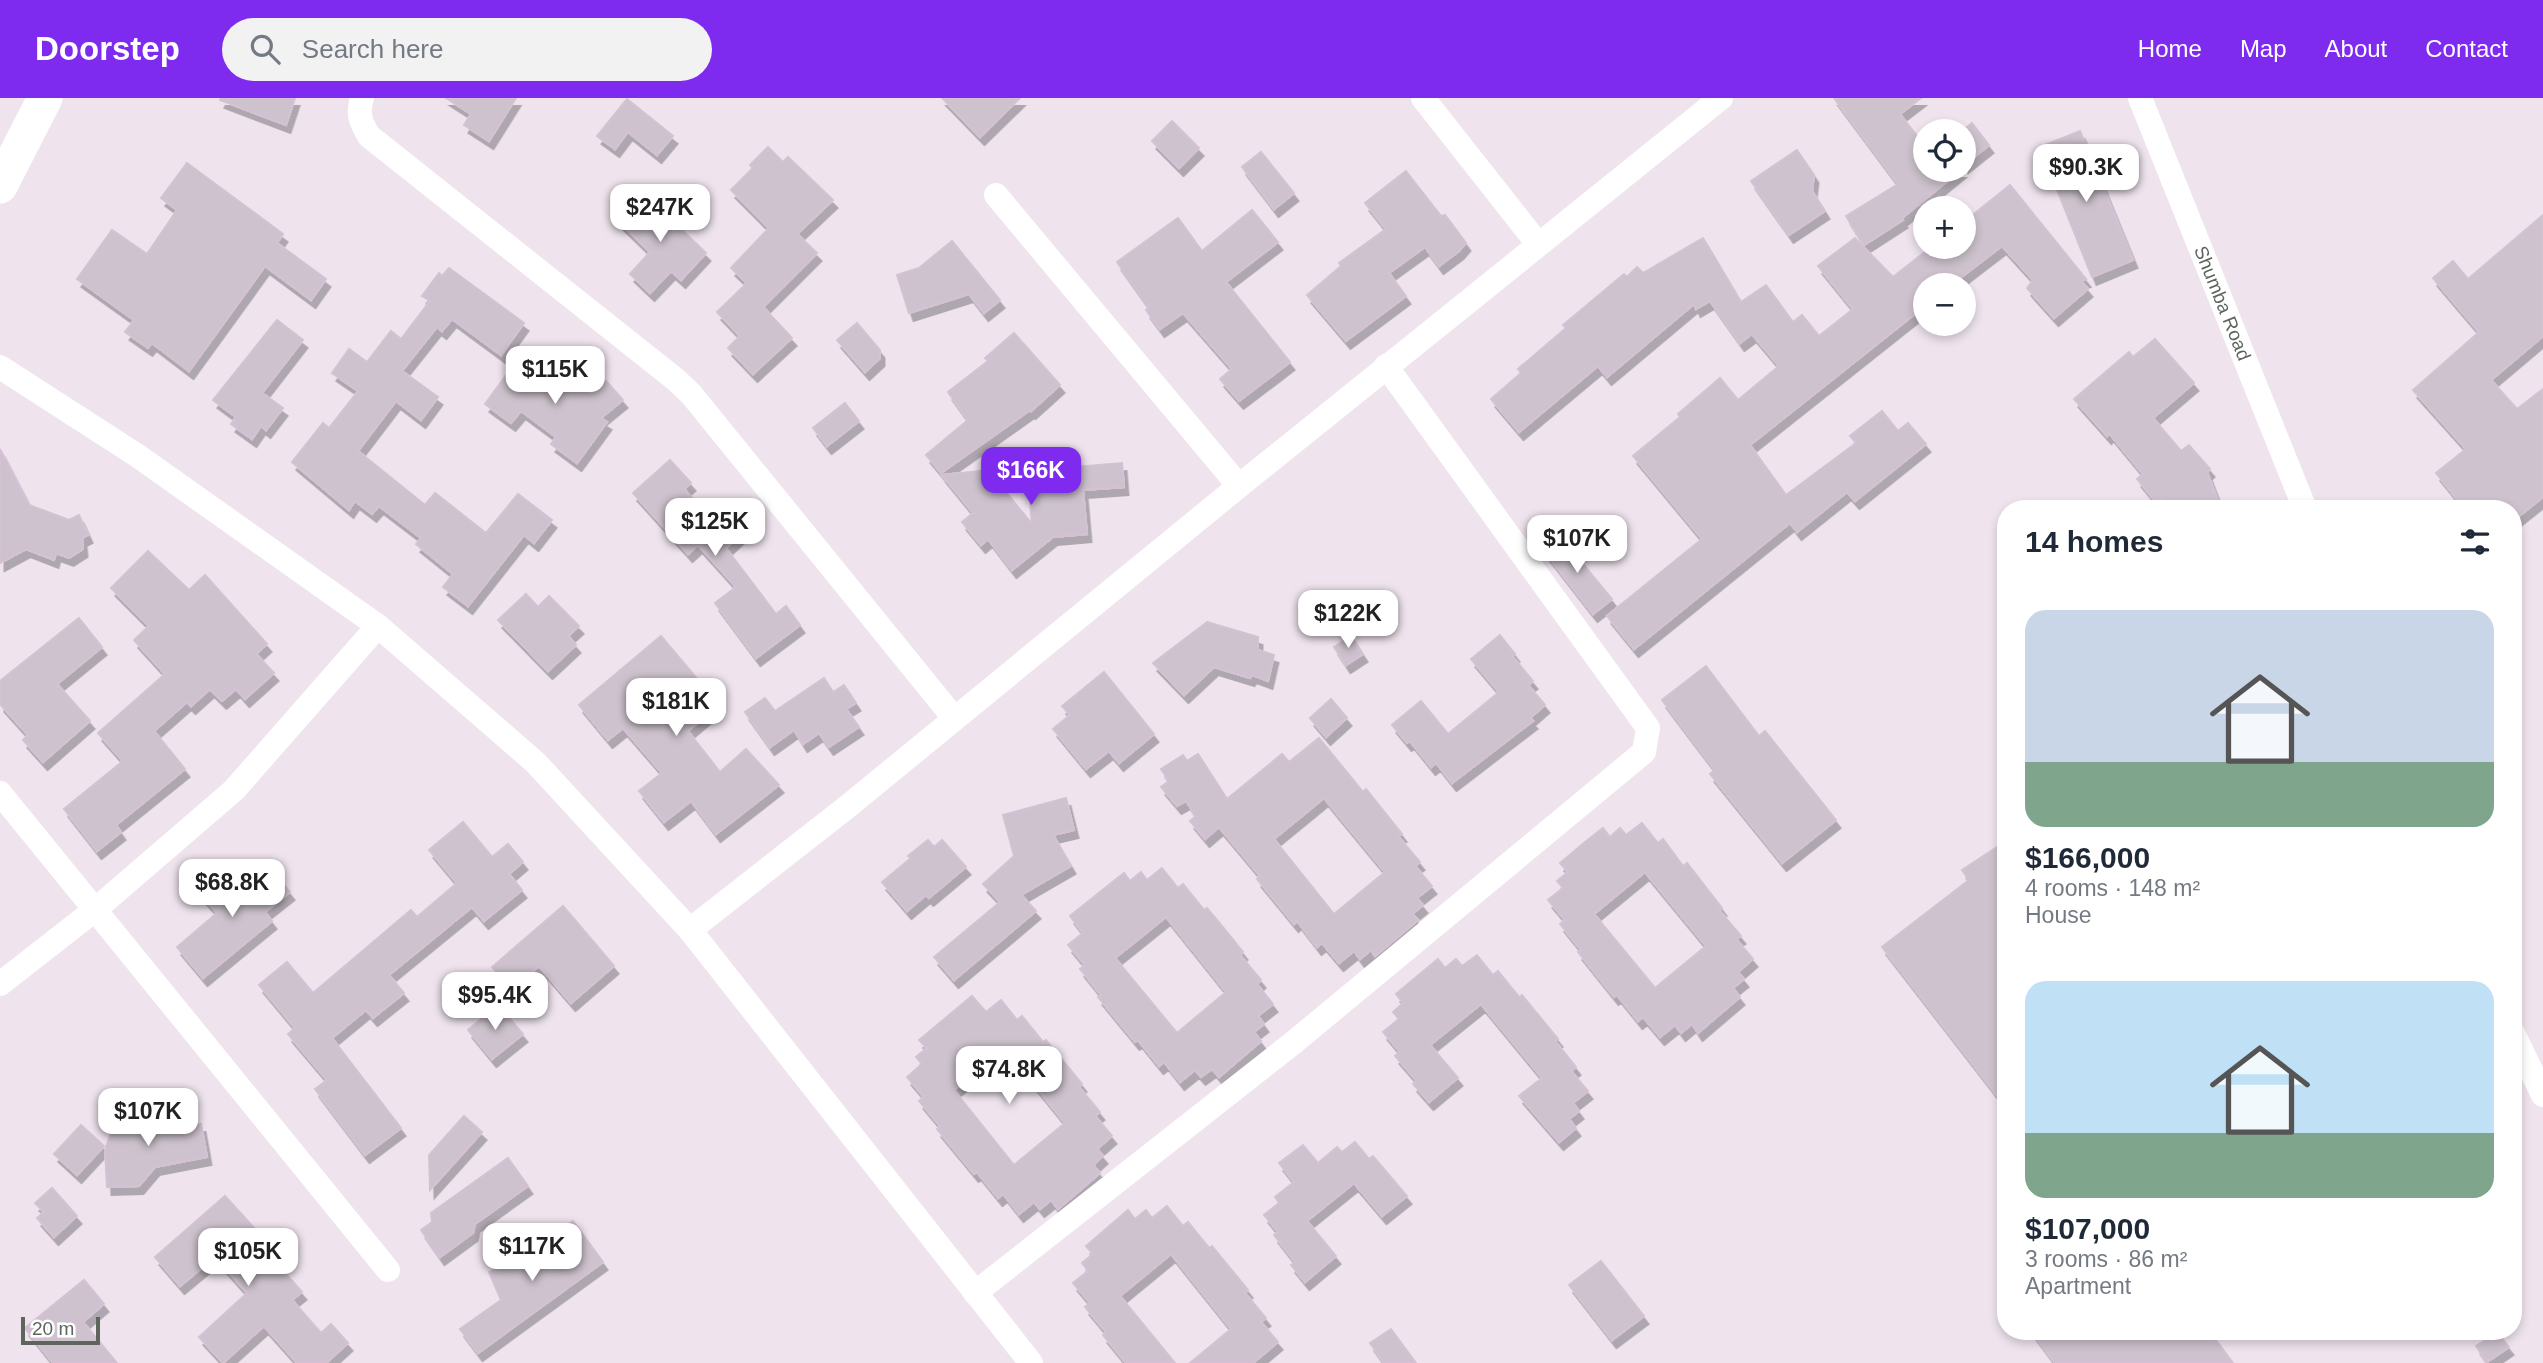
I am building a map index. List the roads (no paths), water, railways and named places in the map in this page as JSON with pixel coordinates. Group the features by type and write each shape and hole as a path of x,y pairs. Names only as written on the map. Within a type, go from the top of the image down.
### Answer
{"street":[{"path":"0,186 45,98"},
{"path":"362,98 359,108 361,122 369,136 691,394 954,718"},
{"path":"1423,98 1538,244"},
{"path":"690,930 847,807 1238,486 1721,98"},
{"name":"Shumba Road","path":"2140,98 2301,500"},
{"path":"996,195 1238,486"},
{"path":"975,1293 1293,1043 1644,752 1648,728 1386,366"},
{"path":"0,367 138,456 378,626 536,763 690,930 1031,1363"},
{"path":"0,984 96,909 234,790 378,626"},
{"path":"0,793 388,1270"},
{"path":"2522,1052 2543,1095"}]}
